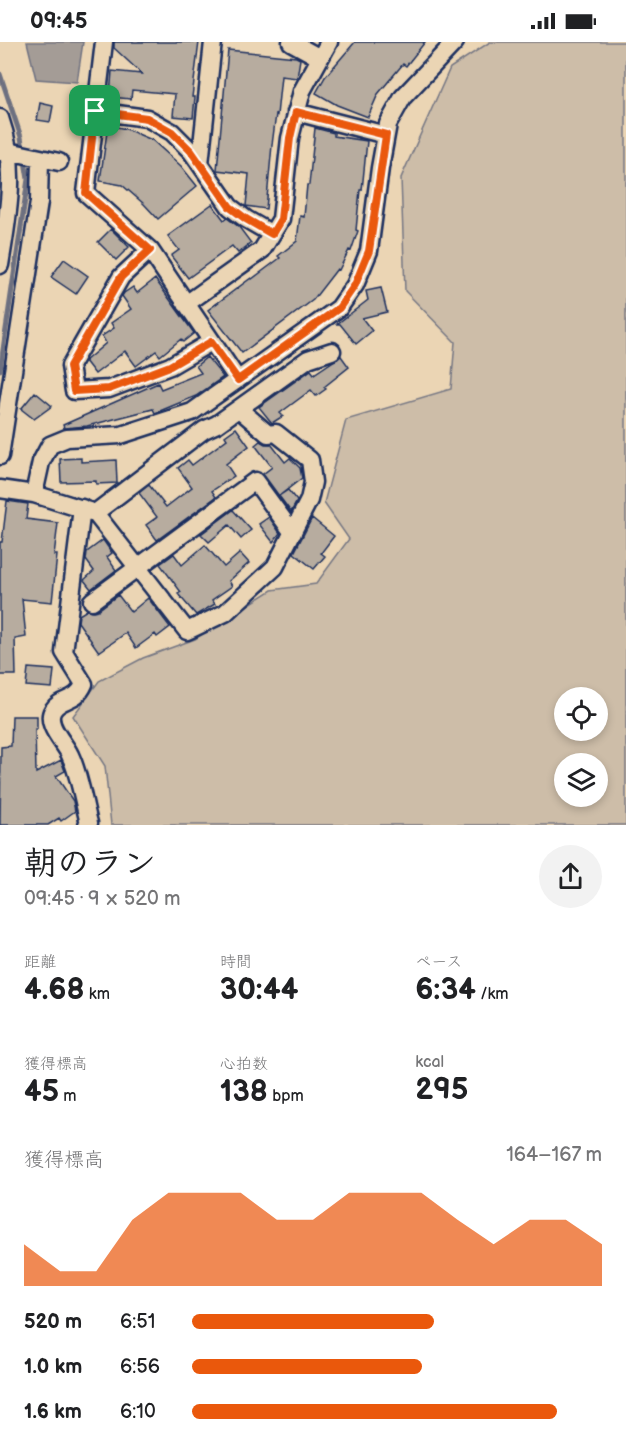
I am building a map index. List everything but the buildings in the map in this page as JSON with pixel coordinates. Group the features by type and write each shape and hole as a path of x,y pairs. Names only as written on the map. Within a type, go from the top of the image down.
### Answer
{"street":[{"path":"104,42 86,193 150,250 238,380"},
{"path":"200,164 213,42"},
{"path":"291,42 320,58"},
{"path":"186,304 262,250 281,219 290,138 296,112 302,91 329,42"},
{"path":"34,494 41,462 50,445 67,438 121,435 192,412 339,308 355,285 369,251 388,124 403,97 455,42"},
{"path":"95,111 147,118 172,132 191,151 230,207 272,234"},
{"path":"296,112 386,135"},
{"path":"0,118 7,139 4,151 11,182 0,265"},
{"path":"4,151 59,162"},
{"path":"0,456 39,202 40,158"},
{"path":"150,250 121,277 70,366 74,391 109,389 170,366 211,342"},
{"path":"87,825 89,823 71,756 50,722 52,711 57,705 80,694 84,684 64,652 89,511 308,359 332,351"},
{"path":"0,489 34,494 89,511 138,568 187,632 225,613 275,567 309,500 313,482 310,460 276,433 268,434 239,409"},
{"path":"92,601 255,481 293,533"}],"shaded area":[{"path":"27,42 83,42 77,82 36,79"},
{"path":"490,42 626,42 626,825 111,825 105,766 73,716 99,681 143,658 195,639 272,590 316,584 349,539 324,503 346,420 451,389 455,342 405,291 401,178 450,68"}],"waterway":[{"path":"0,74 21,137 28,179 0,370"}],"route":[{"path":"95,111 147,118 172,132 191,151 230,207 272,234 281,219 290,138 296,112 386,135 369,251 355,285 339,308 238,380 211,342 170,366 109,389 74,391 70,366 121,277 150,250 86,193 95,111"}]}
